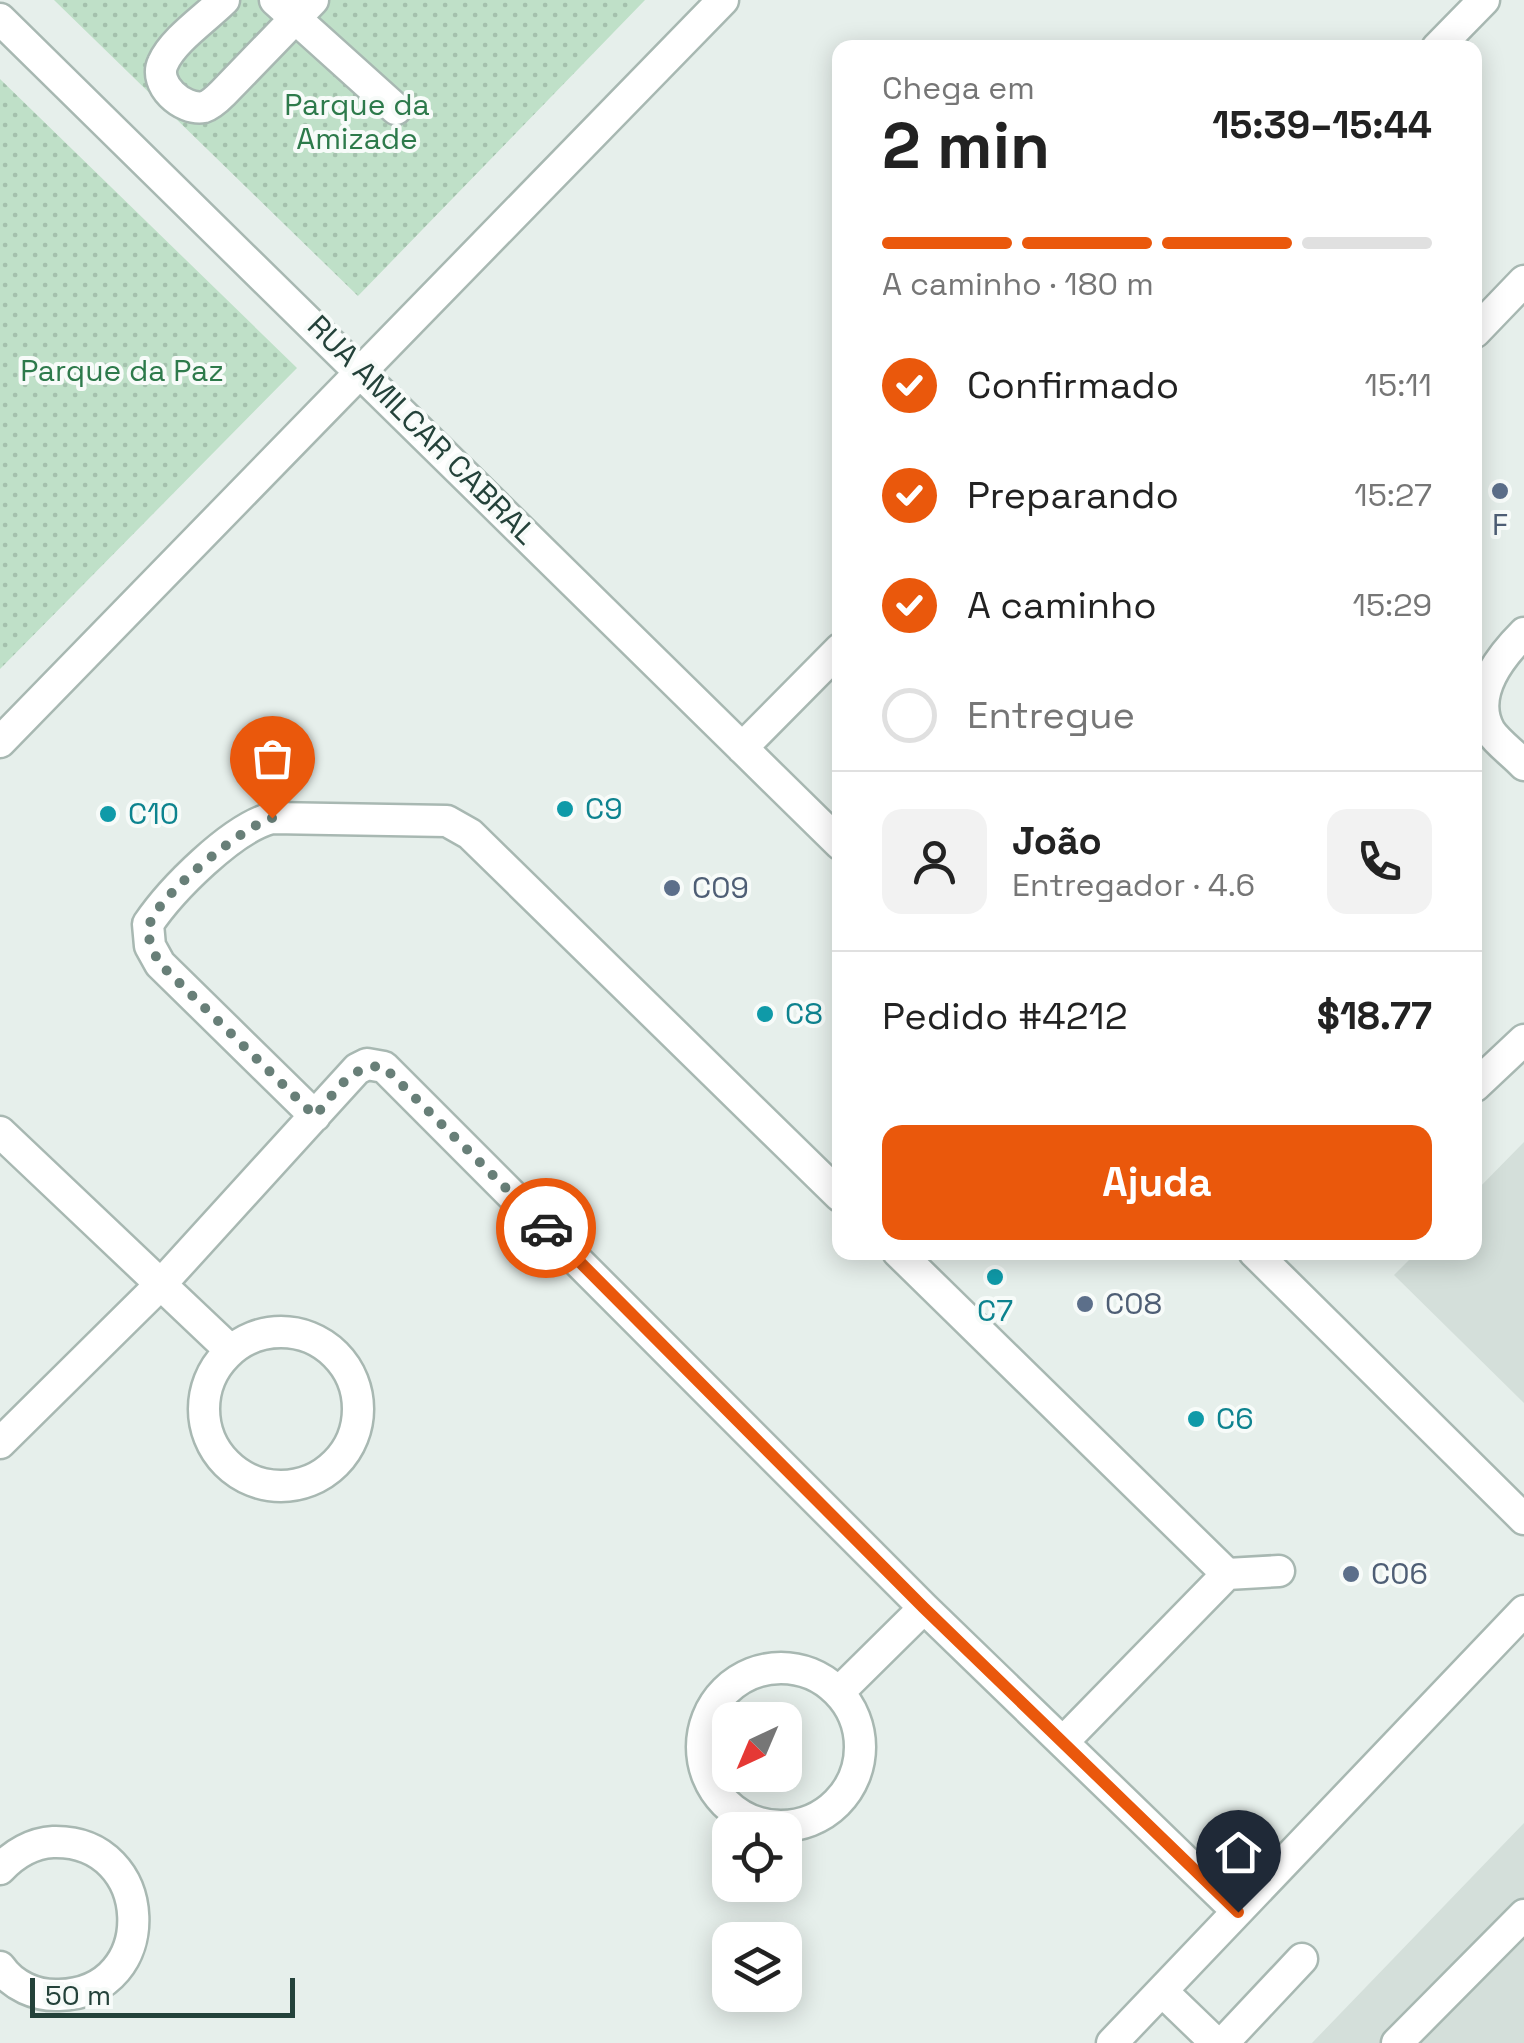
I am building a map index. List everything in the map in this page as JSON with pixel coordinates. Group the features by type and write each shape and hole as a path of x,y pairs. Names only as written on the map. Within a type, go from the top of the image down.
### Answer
{"street":[{"path":"224,0 164,58 160,73 164,87 193,106 206,106 223,94 294,6 396,109"},
{"path":"0,742 722,0"},
{"path":"1445,40 1484,0"},
{"name":"RUA AMILCAR CABRAL","path":"0,20 362,370 832,836"},
{"path":"1482,325 1524,281"},
{"path":"1524,634 1496,661 1482,703 1490,730 1524,764"},
{"path":"742,748 832,657"},
{"path":"315,1116 160,964 150,946 148,924 158,909 222,848 258,821 447,821 470,834 832,1188"},
{"path":"1482,1079 1524,1040"},
{"path":"0,1442 162,1283 357,1069 367,1064 391,1072 924,1608 1238,1912"},
{"path":"0,1132 230,1350"},
{"path":"906,1260 1227,1574"},
{"path":"1262,1260 1524,1519"},
{"path":"268,1333 294,1333 337,1356 351,1377 358,1401 354,1436 327,1472 302,1484 273,1486 245,1478 221,1458 207,1432 204,1402 211,1376 230,1350 268,1333"},
{"path":"1062,1742 1227,1574 1280,1571"},
{"path":"839,1692 924,1608"},
{"path":"1112,2043 1524,1611"},
{"path":"792,1668 816,1676 839,1692 854,1715 860,1742 854,1780 839,1802 798,1826 768,1826 742,1818 719,1798 706,1774 701,1744 713,1704 732,1683 764,1669 792,1668"},
{"path":"0,1869 11,1857 42,1843 68,1842 92,1849 114,1866 129,1888 136,1914 129,1950 115,1972 100,1985 74,1995 46,1996 2,1974"},
{"path":"1397,2043 1520,1927"},
{"path":"1162,1991 1220,2043 1302,1958"}],"shaded area":[{"path":"1524,1142 1524,1403 1394,1275 1409,1260 1482,1260 1482,1185"},
{"path":"1524,1823 1524,2043 1312,2043"}],"green space":[{"name":"Parque da Amizade","path":"54,0 645,0 358,296"},
{"name":"Parque da Paz","path":"0,79 297,368 0,669"}],"way so far":[{"path":"272,818 258,821 231,840 158,909 148,924 150,946 160,964 315,1116 357,1069 367,1064 384,1067 546,1228"}],"place":[{"name":"F","path":"1500,491"},
{"name":"C9","path":"565,809"},
{"name":"C10","path":"108,814"},
{"name":"C09","path":"672,888"},
{"name":"C8","path":"765,1014"},
{"name":"C7","path":"995,1277"},
{"name":"C08","path":"1085,1304"},
{"name":"C6","path":"1196,1419"},
{"name":"C06","path":"1351,1574"}],"route":[{"path":"546,1228 924,1608 1238,1912"}]}
